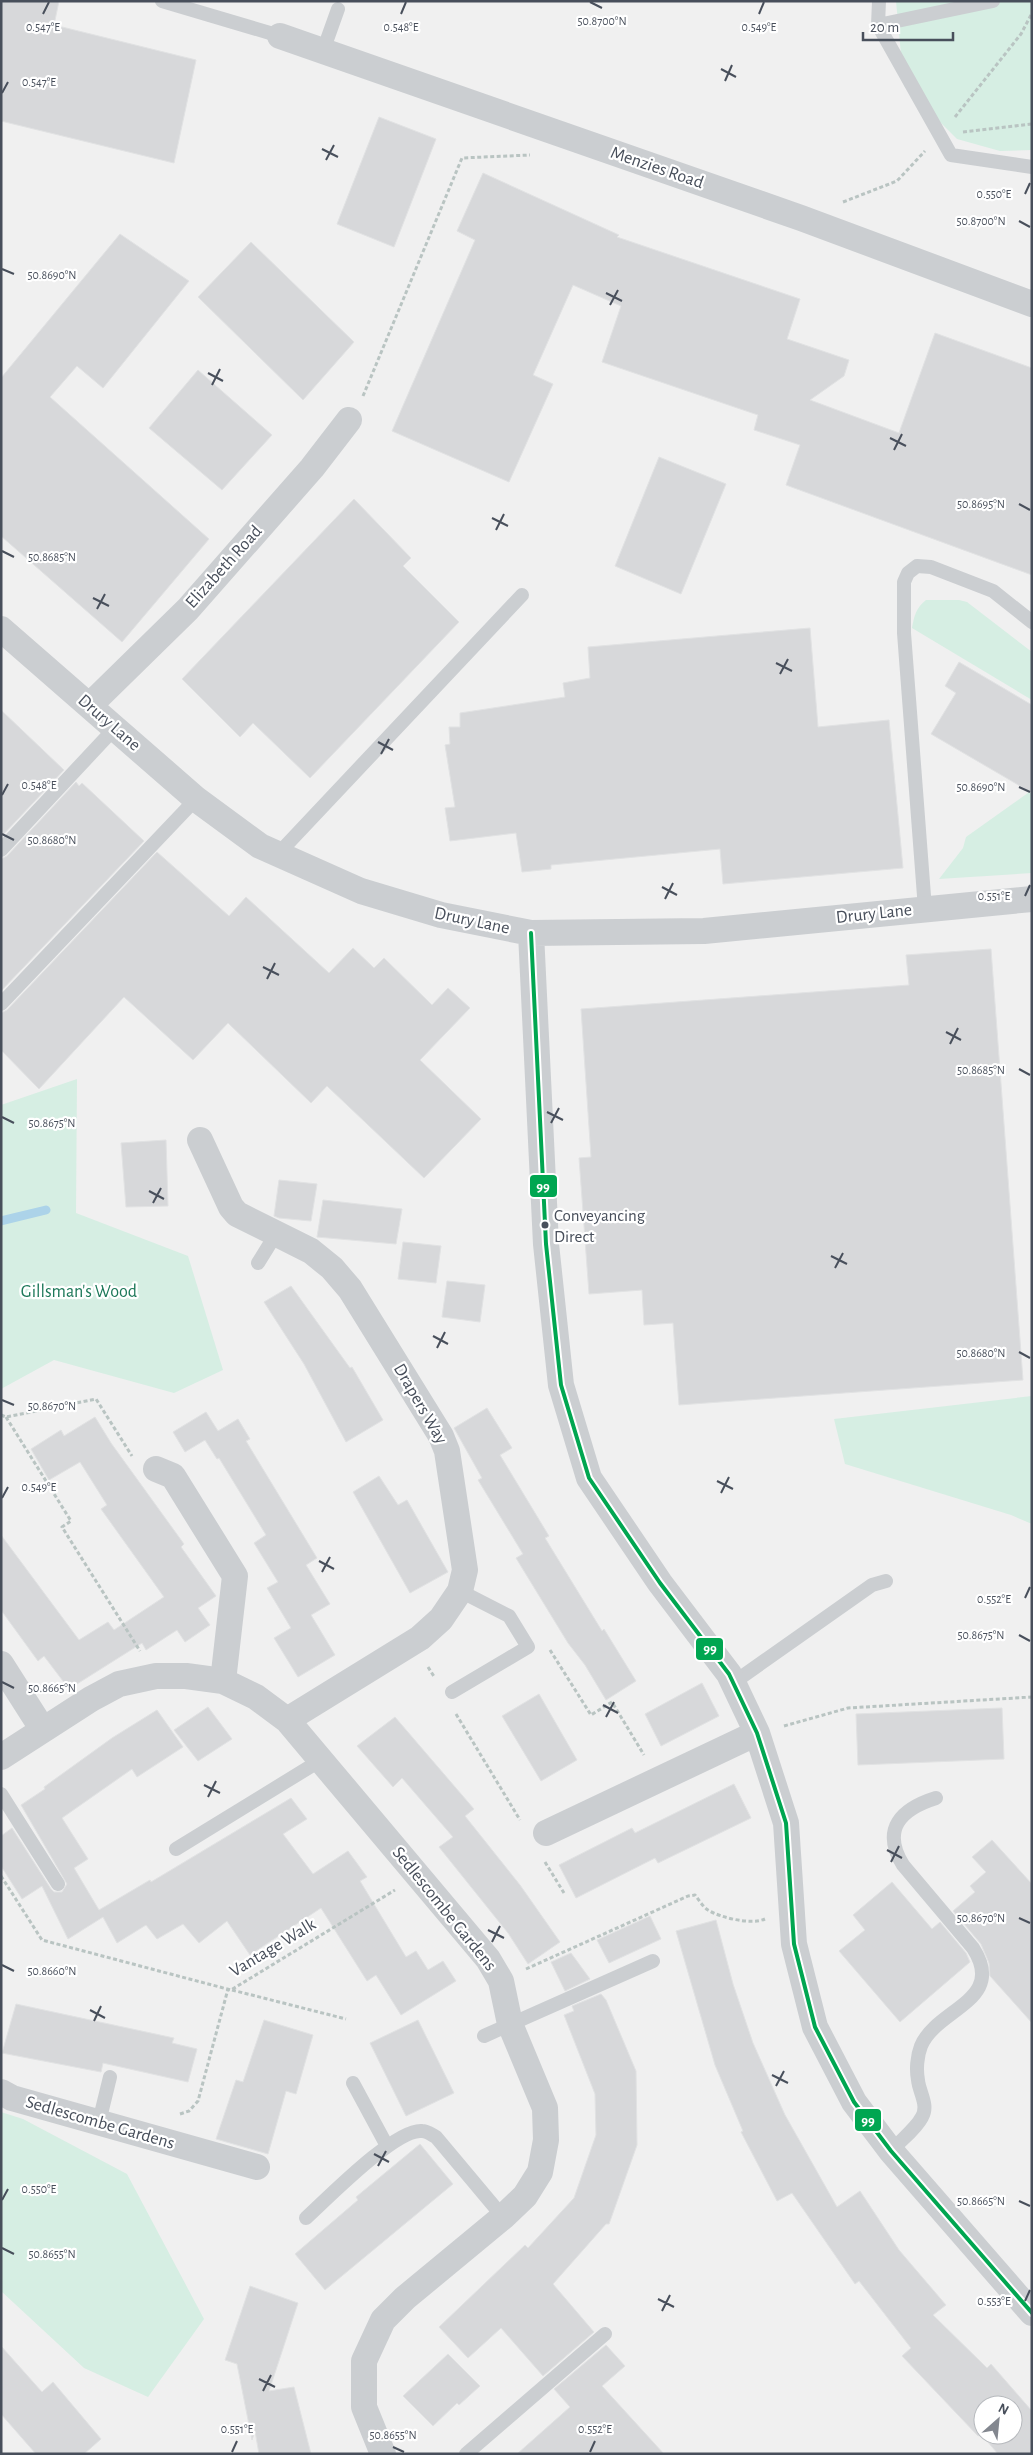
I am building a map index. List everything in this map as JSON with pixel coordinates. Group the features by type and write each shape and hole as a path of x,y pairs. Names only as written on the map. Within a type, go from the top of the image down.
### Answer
{"street":[{"name":"Menzies Road","path":"280,36 801,218 1032,304"},
{"name":"Elizabeth Road","path":"90,705 188,609 312,468 349,420"},
{"name":"Drury Lane","path":"1,629 196,799 260,846 361,891 441,915 530,933 704,931 1032,899"},
{"path":"530,933 546,1244 561,1385 589,1478 660,1583 729,1674 757,1733 786,1823 794,1944 815,2027 854,2102 891,2150 1032,2313"},
{"name":"Drapers Way","path":"200,1140 236,1214 310,1251 332,1268 350,1289 441,1436 447,1451 465,1570 460,1591 442,1619 414,1642 287,1720"},
{"path":"156,1469 173,1476 235,1576 223,1681"},
{"path":"1,1664 43,1730"},
{"name":"Sedlescombe Gardens","path":"1,1757 119,1684 156,1676 186,1676 223,1681 256,1697 287,1720 488,1959 501,1981 510,2024 544,2108 546,2140 540,2172 525,2196 503,2218 405,2298 383,2320 364,2361 364,2406 383,2454"},
{"path":"535,1830 659,1779 757,1733"},
{"name":"Sedlescombe Gardens","path":"1,2092 12,2098 257,2167"}],"lane":[{"path":"162,1 280,36"},
{"path":"879,1 878,25 951,155 1032,167"},
{"path":"878,25 993,1"},
{"path":"323,51 338,9"},
{"path":"925,909 904,633 904,582 908,573 916,566 931,567 993,591 1032,622"},
{"path":"278,854 522,595"},
{"path":"1,850 115,728"},
{"path":"1,1004 196,799"},
{"path":"258,1263 276,1234"},
{"path":"733,1683 872,1585 886,1581"},
{"path":"452,1692 528,1647 509,1616 460,1591"},
{"path":"176,1849 322,1760"},
{"path":"1,1794 58,1884"},
{"path":"891,2150 922,2118 925,2110 918,2081 918,2060 921,2046 935,2028 975,1992 981,1983 984,1973 981,1961 973,1948 903,1865 894,1851 892,1836 895,1827 907,1812 936,1798"},
{"path":"484,2036 653,1961"},
{"path":"99,2122 110,2077"},
{"path":"353,2083 387,2146"},
{"path":"306,2218 387,2146 405,2136 422,2131 436,2137 503,2218"},
{"path":"466,2454 605,2334"}],"path":[{"path":"801,218 897,181 940,135 1021,34 1032,13"},
{"path":"940,135 1032,124"},
{"path":"349,420 367,389 462,158 544,155 556,134"},
{"path":"1,1415 6,1417 96,1399 144,1476 156,1469"},
{"path":"6,1417 71,1521 62,1527 156,1676"},
{"path":"414,1642 439,1684"},
{"path":"551,1650 591,1715 612,1702 659,1779"},
{"path":"757,1733 848,1708 1032,1697"},
{"path":"454,1709 535,1830"},
{"path":"544,1859 564,1893"},
{"name":"Vantage Walk","path":"1,1876 42,1940 229,1989 419,1876"},
{"path":"501,1981 688,1896 695,1896 709,1911 749,1923 757,1922 792,1907"},
{"path":"172,2117 189,2111 198,2101 229,1989 346,2019"}],"green space":[{"path":"896,1 1032,1 1032,150 1000,151 957,139 904,86"},
{"path":"926,600 959,600 967,602 1032,652 1032,700 912,628 916,612"},
{"path":"1032,790 1032,873 939,879 963,848 966,837"},
{"name":"Gillsman's Wood","path":"77,1079 76,1213 188,1256 223,1370 174,1393 54,1360 1,1389 1,1105"},
{"path":"1032,1396 1032,1524 1011,1515 845,1464 834,1419"},
{"path":"1,2112 23,2119 127,2174 204,2319 148,2397 84,2368 1,2291"}],"building":[{"path":"1,1 59,1 54,25 196,60 174,163 1,121"},
{"path":"379,117 436,139 394,247 337,224"},
{"path":"483,173 619,235 617,237 800,299 787,339 849,360 844,376 810,400 899,433 935,333 1032,368 1032,575 786,485 800,445 754,430 758,415 602,362 621,306 573,285 533,375 553,384 509,482 392,431 475,240 457,231"},
{"path":"120,234 189,281 103,388 77,366 50,397 209,539 122,642 1,536 1,378"},
{"path":"251,242 354,342 303,400 198,297"},
{"path":"198,370 272,435 222,490 149,428"},
{"path":"659,457 726,484 681,594 615,566"},
{"path":"354,499 411,558 403,566 459,622 310,778 253,723 240,737 182,679"},
{"path":"810,628 818,727 889,720 903,868 723,884 720,849 551,865 551,869 522,872 516,833 450,841 445,808 455,807 445,745 450,744 449,727 460,727 460,713 565,697 563,683 590,678 588,647"},
{"path":"959,662 1032,705 1032,793 931,734 956,693 945,686"},
{"path":"1,710 64,770 1,837"},
{"path":"76,782 79,786 82,783 144,841 1,991 1,859 7,856"},
{"path":"157,852 229,916 246,897 329,973 353,948 374,968 384,958 432,1005 448,988 470,1008 420,1060 481,1119 424,1178 327,1086 311,1103 228,1023 193,1060 124,997 39,1089 1,1050 1,1013 7,1010"},
{"path":"991,949 1023,1380 679,1405 673,1323 644,1325 642,1290 589,1294 579,1158 591,1157 581,1009 909,985 906,955"},
{"path":"166,1140 168,1206 126,1207 121,1143"},
{"path":"279,1180 317,1184 311,1221 274,1216"},
{"path":"323,1200 402,1209 396,1244 317,1237"},
{"path":"403,1242 441,1246 436,1283 398,1279"},
{"path":"447,1281 485,1285 480,1322 442,1317"},
{"path":"291,1286 350,1368 352,1367 383,1420 346,1442 304,1364 264,1302"},
{"path":"487,1408 512,1448 500,1455 549,1536 545,1538 602,1631 604,1629 636,1681 606,1700 585,1665 568,1643 516,1558 523,1554 478,1480 482,1478 454,1428"},
{"path":"206,1412 218,1431 238,1419 250,1439 246,1441 317,1558 306,1565 330,1604 311,1615 335,1655 298,1677 274,1638 291,1628 267,1588 278,1582 254,1543 266,1535 219,1458 217,1459 205,1440 185,1452 173,1432"},
{"path":"95,1417 111,1443 184,1544 181,1547 216,1596 198,1608 210,1625 185,1642 177,1630 146,1650 142,1643 69,1689 44,1656 38,1661 1,1610 1,1535 79,1640 108,1622 114,1630 164,1597 101,1509 107,1505 80,1462 49,1480 31,1449 61,1430 64,1436"},
{"path":"379,1476 398,1505 407,1500 448,1572 410,1593 353,1492"},
{"path":"702,1683 719,1716 661,1746 645,1714"},
{"path":"539,1694 577,1760 541,1781 502,1716"},
{"path":"208,1707 232,1739 198,1761 174,1730"},
{"path":"1002,1708 1004,1759 858,1765 856,1714"},
{"path":"157,1710 183,1747 137,1777 132,1769 62,1818 88,1859 74,1868 99,1910 150,1880 151,1882 291,1798 307,1819 283,1834 313,1874 348,1851 367,1877 360,1881 406,1957 416,1951 428,1970 443,1961 456,1981 401,2015 376,1975 367,1981 321,1908 250,1955 227,1921 199,1943 183,1924 157,1939 146,1925 117,1943 103,1917 68,1939 42,1886 22,1899 1,1866 1,1836 12,1828 51,1889 54,1892 62,1892 67,1884 21,1805 112,1738"},
{"path":"395,1717 474,1809 465,1816 520,1885 560,1942 528,1964 508,1933 439,1847 453,1837 402,1778 393,1787 357,1746"},
{"path":"734,1784 751,1818 658,1863 655,1858 576,1898 559,1865 632,1828 635,1833"},
{"path":"992,1840 1032,1884 1032,2023 990,1976 989,1963 981,1944 953,1911 975,1892 970,1886 986,1872 972,1857"},
{"path":"892,1882 932,1929 940,1922 966,1953 970,1962 900,2022 839,1951 865,1930 853,1915"},
{"path":"650,1916 661,1939 609,1963 597,1940"},
{"path":"716,1920 733,1984 753,2043 785,2115 837,2207 860,2191 899,2250 946,2305 933,2315 987,2368 991,2364 1018,2395 973,2395 973,2431 902,2356 911,2348 859,2281 855,2284 792,2193 777,2201 741,2132 743,2131 715,2065 676,1931"},
{"path":"571,1953 590,1979 565,1991 551,1962"},
{"path":"601,1994 606,2000 636,2071 637,2145 609,2224 606,2224 553,2284 594,2332 543,2376 501,2328 468,2358 439,2327 525,2245 528,2248 574,2198 596,2135 595,2094 564,2015 574,2011 572,2006"},
{"path":"16,2004 174,2038 172,2043 197,2049 188,2082 103,2063 101,2072 2,2053"},
{"path":"264,2020 313,2035 296,2094 286,2091 268,2154 216,2139 236,2080 243,2082"},
{"path":"418,2020 454,2093 406,2116 370,2043"},
{"path":"420,2144 453,2184 325,2290 295,2254 358,2200 356,2197"},
{"path":"250,2286 298,2303 269,2391 294,2387 311,2454 259,2454 255,2431 252,2440 237,2364 225,2360"},
{"path":"606,2345 625,2366 602,2386 664,2454 517,2454 570,2407 554,2389"},
{"path":"1,2346 42,2392 53,2382 101,2439 84,2454 36,2454 1,2414"},
{"path":"448,2354 480,2386 459,2405 457,2403 433,2426 403,2396"},
{"path":"1023,2401 1032,2411 1032,2454 998,2454 990,2445 1023,2445"}],"waterway":[{"path":"1,1221 46,1210"}],"transit line":[{"name":"99","path":"531,933 546,1244 561,1385 589,1478 660,1583 729,1674 757,1733 786,1823 794,1944 815,2027 854,2102 891,2151 1032,2313"}],"place":[{"name":"Conveyancing Direct","path":"545,1225"}]}
